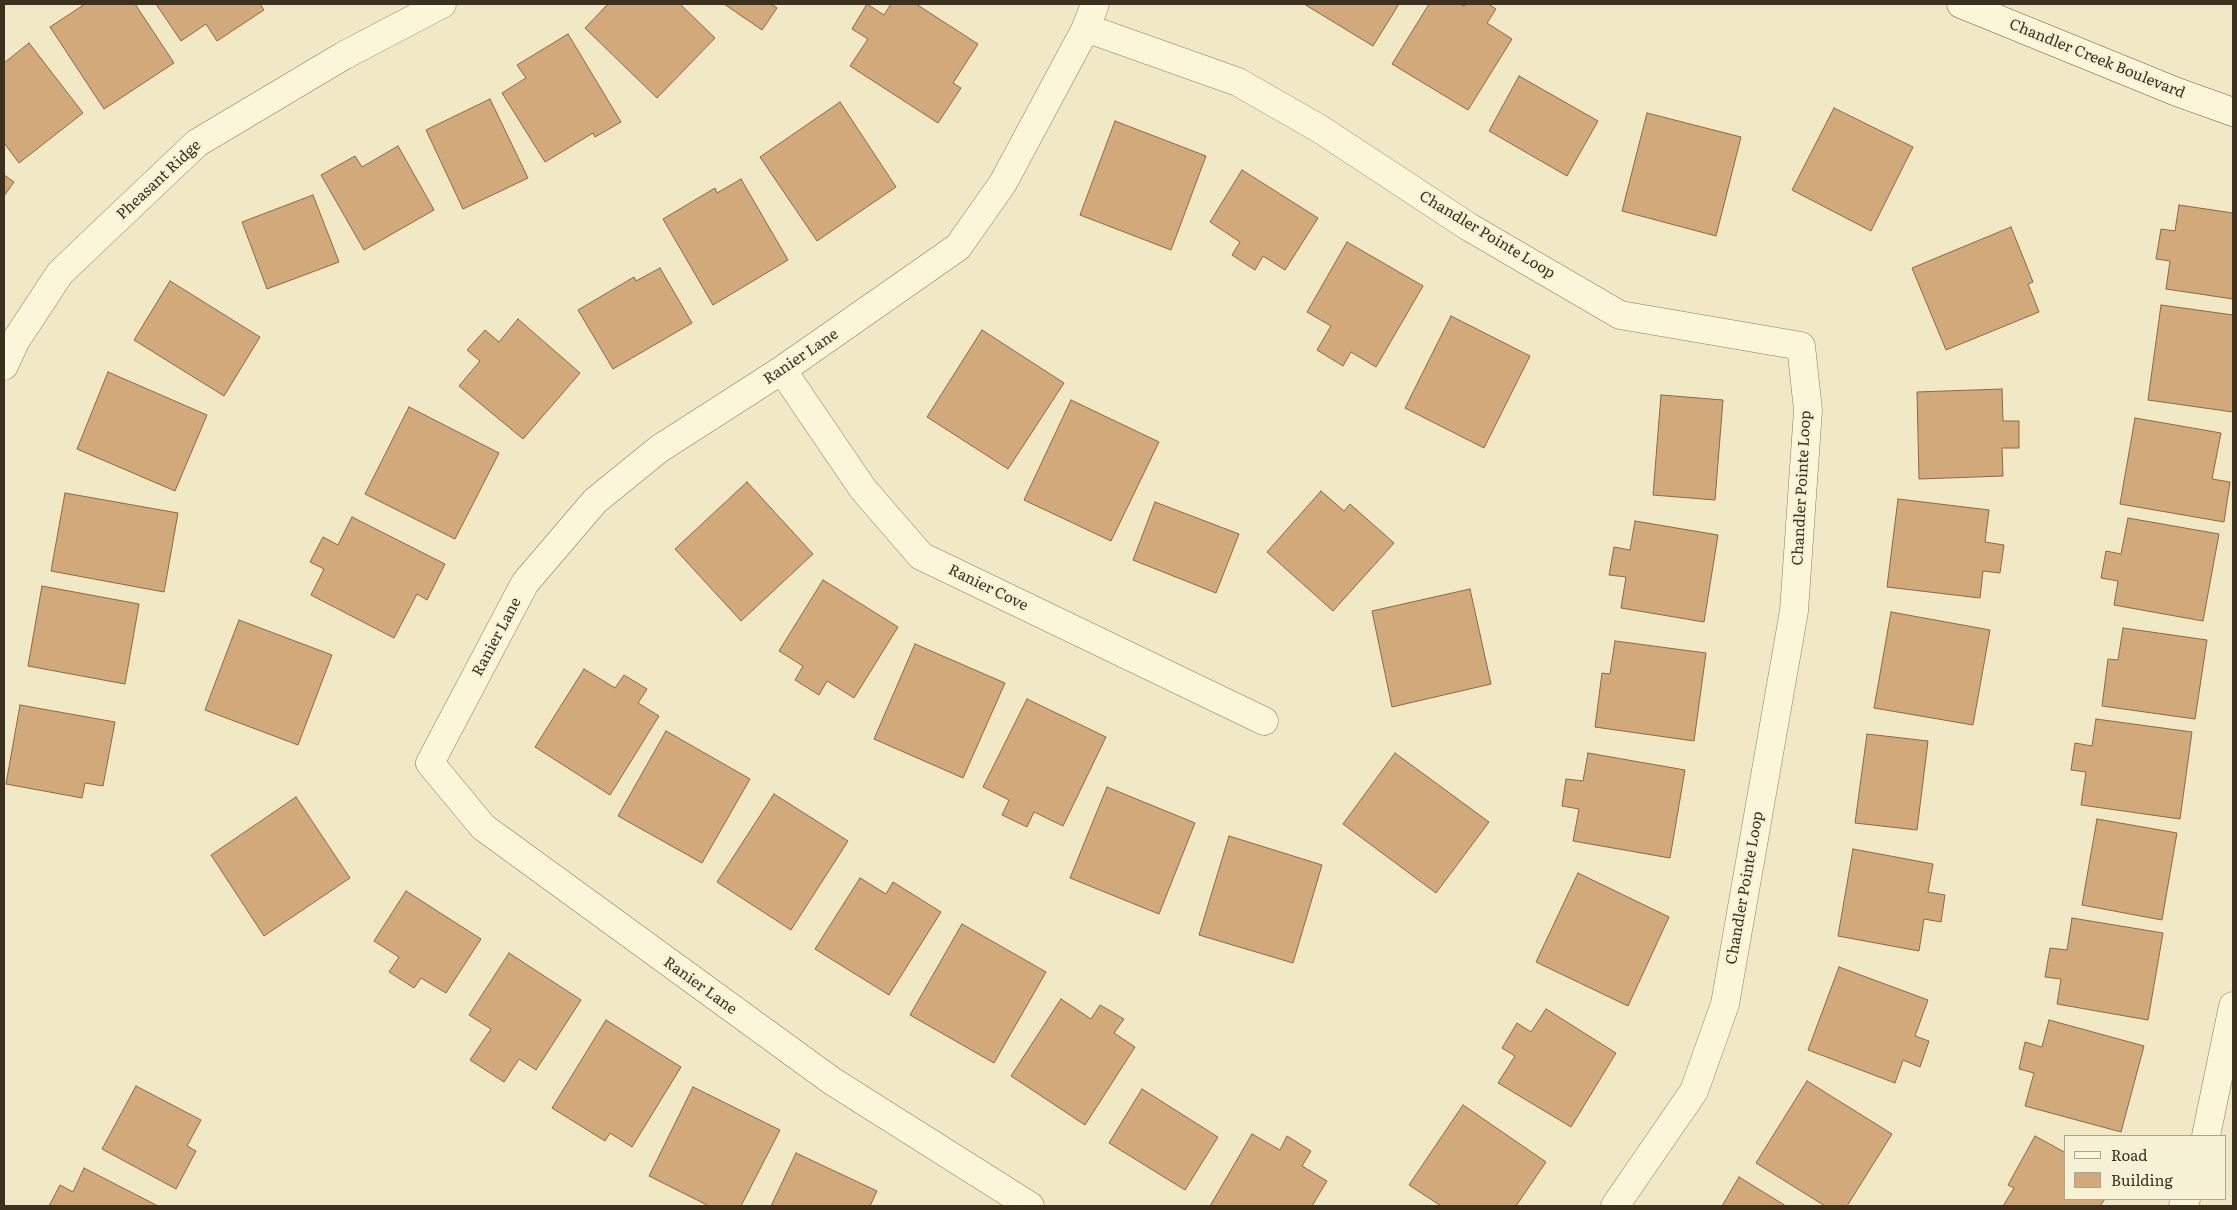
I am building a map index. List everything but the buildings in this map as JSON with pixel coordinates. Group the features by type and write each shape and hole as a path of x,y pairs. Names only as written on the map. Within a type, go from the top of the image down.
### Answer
{"street":[{"name":"Pheasant Ridge","path":"4,366 16,340 60,273 197,143 343,56 442,4"},
{"name":"Chandler Creek Boulevard","path":"1961,4 2177,92 2233,112"},
{"name":"Ranier Lane","path":"1030,1206 832,1081 482,828 430,763 525,583 595,501 659,449 782,370 958,247 1003,183 1090,16"},
{"name":"Chandler Pointe Loop","path":"1090,16 1238,82 1320,128 1469,226 1620,315 1801,346 1808,410 1794,612 1725,1004 1694,1091 1615,1206"},
{"name":"Ranier Cove","path":"782,370 862,489 920,556 1264,721"},
{"path":"2206,1135 2233,1006"}]}
